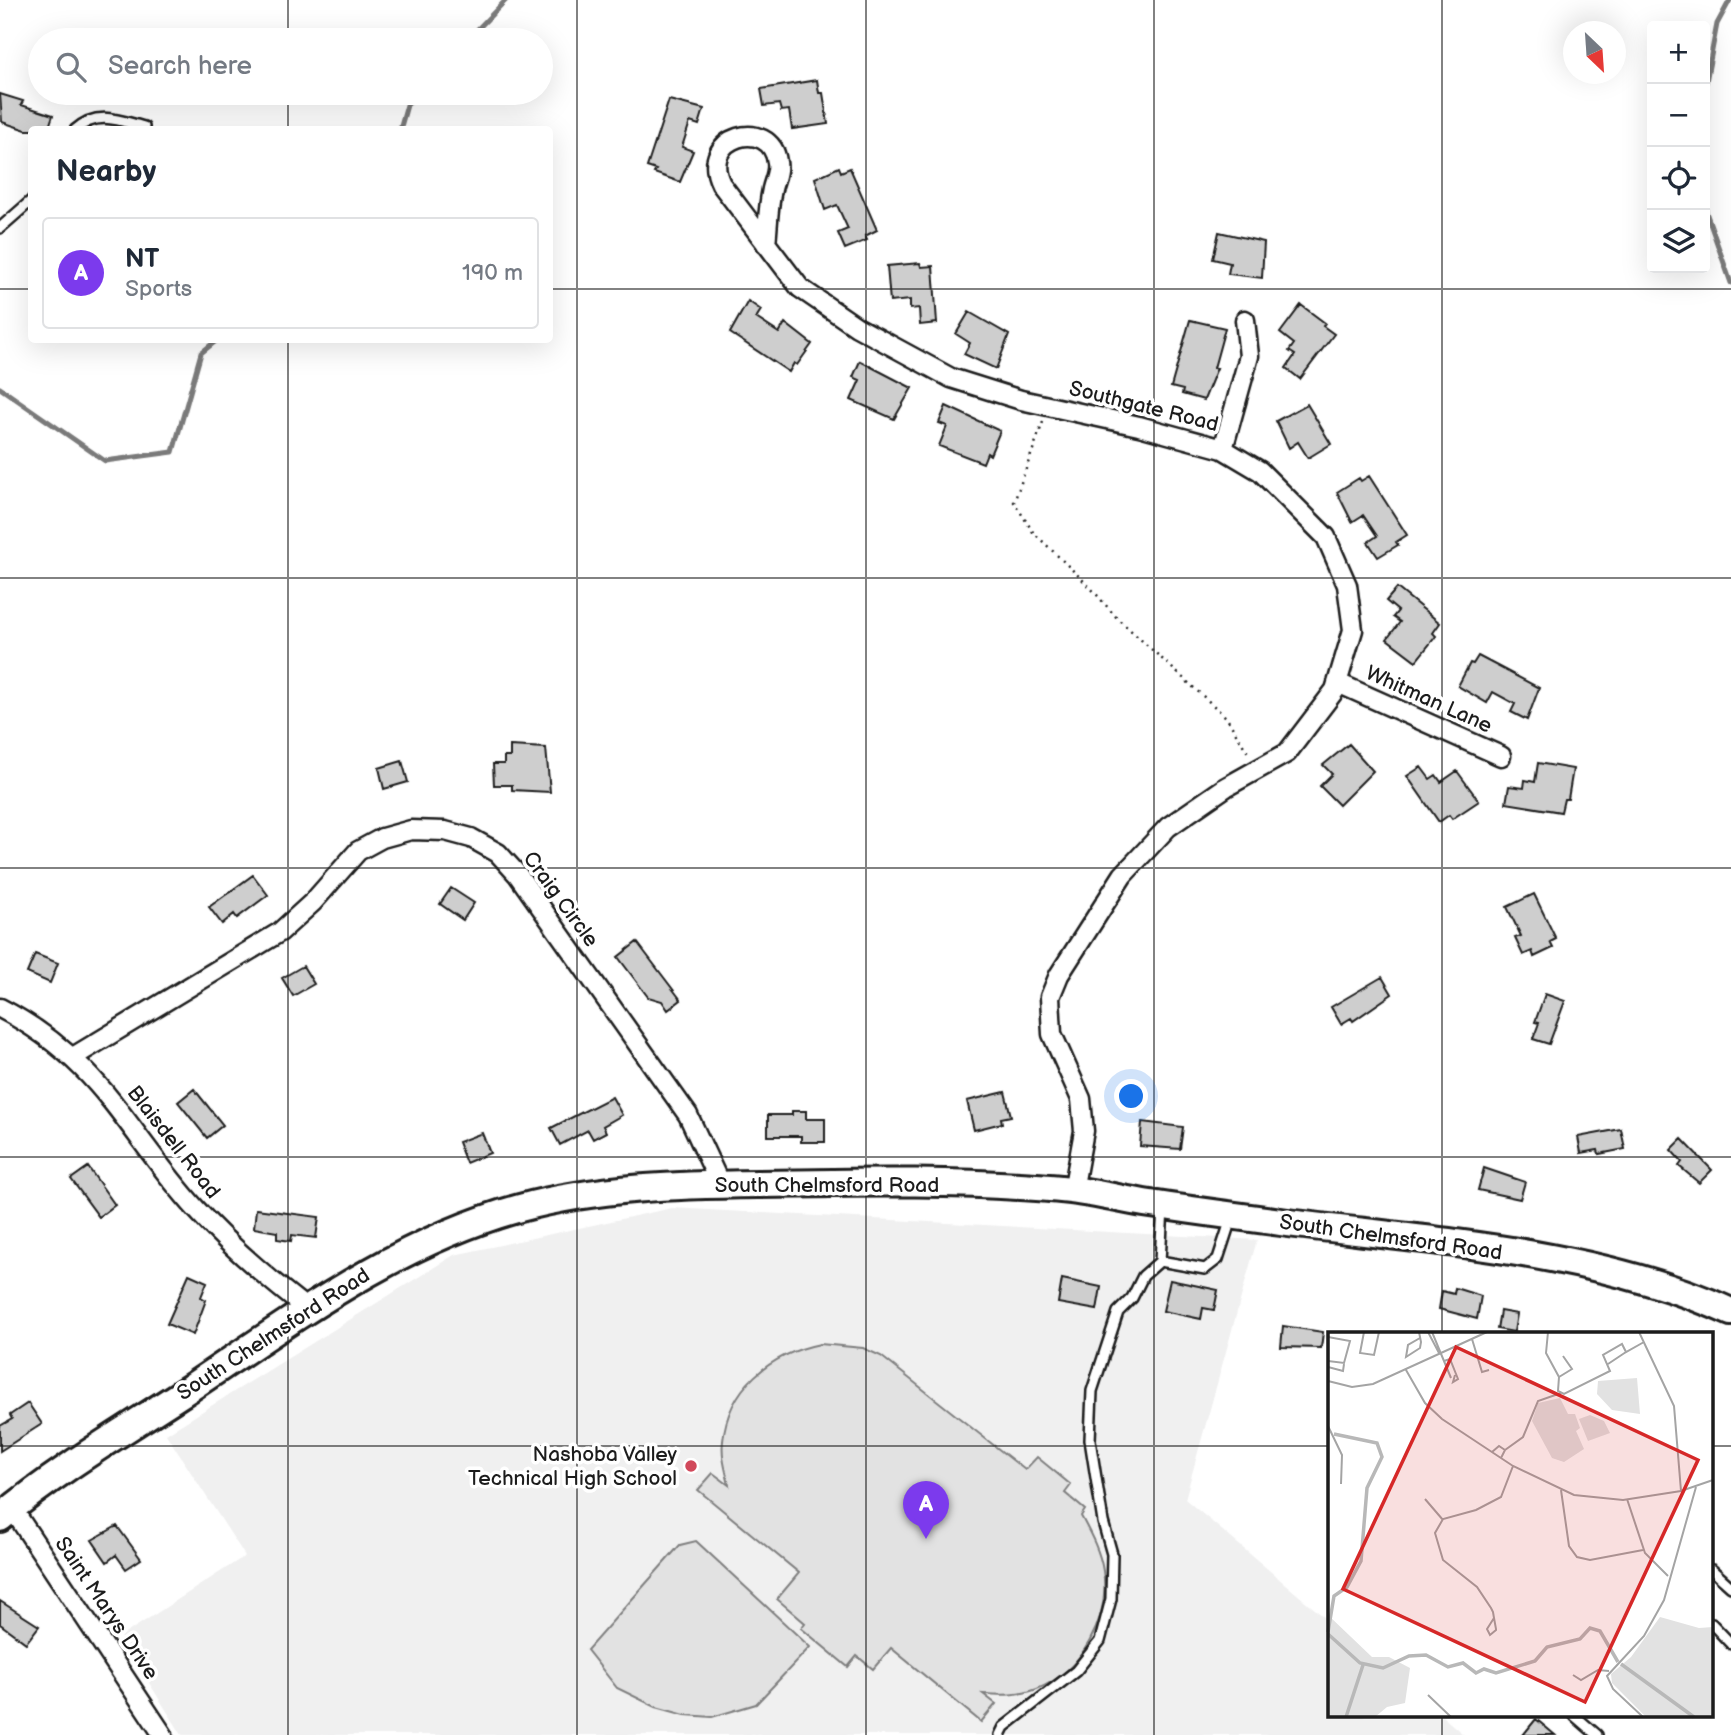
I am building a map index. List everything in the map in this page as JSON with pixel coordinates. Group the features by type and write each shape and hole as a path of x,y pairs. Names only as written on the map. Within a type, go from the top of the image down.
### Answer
{"main road":[{"name":"South Chelmsford Road","path":"6,1513 122,1431 307,1309 425,1242 522,1208 629,1190 720,1184 879,1182 1073,1191 1163,1206 1550,1259 1672,1287 1731,1311"}],"street":[{"name":"Southgate Road","path":"766,244 777,160 766,142 754,136 741,136 723,147 717,159 721,184 766,244 800,288 857,327 951,378 1049,406 1223,449 1260,471 1326,537 1347,584 1353,630 1335,690 1287,753 1168,827 1123,875 1059,975 1050,997 1052,1034 1081,1100 1084,1131 1073,1191"},
{"path":"1223,449 1249,356 1245,320"},
{"name":"Whitman Lane","path":"1338,683 1502,756"},
{"name":"Craig Circle","path":"74,1058 280,932 313,902 358,851 383,838 411,830 445,831 471,838 498,853 518,875 688,1115 720,1184"},
{"name":"Blaisdell Road","path":"0,1008 54,1041 74,1058 112,1099 194,1207 247,1261 307,1309"},
{"name":"Saint Marys Drive","path":"6,1513 163,1735"}],"lane":[{"path":"79,126 86,120 97,117 139,126"},
{"path":"0,228 28,204"},
{"path":"1000,1735 1004,1727 1076,1671 1100,1641 1111,1599 1112,1554 1091,1451 1092,1391 1118,1312 1132,1298 1143,1276 1160,1261 1163,1206"},
{"path":"1160,1261 1205,1269 1218,1259 1232,1215"},
{"path":"1714,1572 1731,1587"},
{"path":"1714,1626 1731,1644"},
{"path":"1577,1718 1597,1735"}],"path":[{"path":"1049,406 1014,502 1033,532 1090,587 1117,618 1227,717 1258,769"}],"shaded area":[{"name":"Nashoba Valley Technical High School","path":"672,1208 1257,1240 1185,1499 1328,1620 1328,1718 1444,1718 1464,1735 182,1735 120,1637 245,1556 166,1434 454,1255"},
{"path":"820,1344 863,1348 881,1356 1025,1470 1037,1457 1071,1485 1065,1493 1085,1510 1081,1516 1100,1556 1104,1589 1102,1607 1090,1641 1067,1670 1037,1689 1017,1694 983,1694 996,1704 981,1722 891,1648 873,1669 857,1656 848,1667 801,1628 805,1623 777,1599 799,1573 698,1490 713,1473 729,1485 723,1458 723,1441 733,1405 743,1390 755,1376 784,1356"},
{"path":"696,1541 810,1647 756,1704 712,1717 685,1715 656,1707 617,1688 587,1650 680,1545"}],"building":[{"path":"817,80 819,93 823,93 828,124 792,129 789,110 781,111 779,104 764,106 761,89"},
{"path":"0,94 23,101 21,105 53,115 49,126 28,126 28,130 2,122"},
{"path":"669,100 704,109 699,125 690,122 682,147 693,151 680,182 654,173 656,170 647,167"},
{"path":"839,167 841,172 850,168 877,230 865,236 867,240 845,249 838,233 848,229 837,205 825,210 815,178"},
{"path":"1219,232 1264,242 1262,278 1228,274 1230,263 1213,259"},
{"path":"920,263 921,267 933,266 937,323 920,325 919,308 910,309 910,300 890,302 887,266"},
{"path":"748,301 761,310 756,318 779,333 785,323 812,344 789,372 730,333"},
{"path":"1301,305 1325,323 1323,326 1334,334 1300,379 1286,368 1295,355 1289,351 1294,344 1280,333"},
{"path":"969,312 1009,335 996,369 964,354 970,343 956,334"},
{"path":"1190,320 1225,328 1214,368 1217,368 1204,400 1182,394 1183,390 1171,387"},
{"path":"860,361 912,388 894,419 851,400 860,380 853,377"},
{"path":"1307,404 1331,444 1308,458 1298,442 1289,448 1276,421"},
{"path":"946,406 1000,431 990,455 987,453 983,463 939,446 947,426 939,423"},
{"path":"1369,476 1407,535 1396,542 1398,545 1378,557 1368,542 1377,536 1363,515 1352,522 1337,492 1359,478 1361,481"},
{"path":"1397,588 1440,623 1433,633 1436,636 1416,661 1387,639 1400,622 1393,617 1398,611 1386,601"},
{"path":"1478,656 1539,688 1527,720 1511,712 1515,704 1493,692 1487,703 1458,686 1470,663 1473,664"},
{"path":"1349,744 1373,771 1339,805 1320,786 1332,774 1323,765"},
{"path":"510,746 546,748 550,792 512,790 512,785 494,785 493,764 504,764 504,757 510,757"},
{"path":"402,761 408,782 384,789 379,768"},
{"path":"1538,763 1573,769 1568,799 1564,799 1561,812 1506,803 1509,786 1524,788 1525,780 1535,782"},
{"path":"1421,767 1430,779 1436,775 1441,782 1457,771 1479,801 1452,819 1449,815 1439,822 1407,776"},
{"path":"253,875 268,895 237,918 234,914 222,924 209,907"},
{"path":"451,888 474,903 463,920 440,904"},
{"path":"1534,894 1556,939 1550,942 1553,948 1534,957 1532,951 1523,955 1515,938 1521,936 1507,907"},
{"path":"637,942 681,1000 668,1010 662,1001 648,997 618,957"},
{"path":"35,954 58,963 50,983 27,973"},
{"path":"303,966 314,984 293,996 282,978"},
{"path":"1382,977 1392,994 1353,1021 1351,1018 1341,1024 1331,1007"},
{"path":"1545,994 1565,1001 1549,1044 1533,1039 1539,1023 1535,1022"},
{"path":"194,1089 223,1125 207,1138 178,1102"},
{"path":"1005,1092 1011,1116 1001,1118 1002,1123 974,1130 967,1101"},
{"path":"612,1097 622,1115 603,1126 606,1132 593,1139 588,1130 560,1145 551,1128"},
{"path":"792,1111 806,1111 806,1119 825,1119 825,1142 801,1142 801,1136 768,1136 768,1115 792,1115"},
{"path":"1142,1122 1183,1127 1180,1149 1140,1146"},
{"path":"1621,1129 1625,1149 1599,1154 1598,1150 1581,1153 1578,1137"},
{"path":"482,1133 490,1153 466,1163 458,1142"},
{"path":"1682,1139 1712,1170 1699,1183 1679,1166 1682,1162 1671,1150"},
{"path":"88,1167 115,1205 99,1217 71,1179"},
{"path":"1484,1168 1525,1182 1520,1199 1478,1190"},
{"path":"256,1209 319,1217 316,1238 292,1235 291,1241 277,1239 277,1232 254,1228"},
{"path":"189,1274 207,1282 201,1297 206,1300 193,1335 167,1324"},
{"path":"1062,1279 1101,1287 1097,1310 1058,1303"},
{"path":"1170,1280 1218,1290 1214,1310 1203,1308 1201,1319 1163,1311"},
{"path":"1455,1288 1481,1296 1477,1319 1439,1309 1442,1291 1454,1294"},
{"path":"1500,1311 1517,1314 1514,1332 1497,1329"},
{"path":"1283,1326 1323,1332 1321,1348 1281,1347"},
{"path":"28,1403 42,1424 0,1451 0,1426 12,1419 10,1415"},
{"path":"117,1526 141,1559 126,1569 116,1555 107,1562 92,1540"},
{"path":"0,1601 39,1626 26,1643 0,1624"},
{"path":"1536,1719 1555,1735 1523,1735"}],"waterway":[{"path":"479,28 506,0"},
{"path":"1706,84 1717,24 1730,0"},
{"path":"401,126 407,105"},
{"path":"1706,210 1731,283"},
{"path":"0,388 105,461 173,452 201,353 213,343"}],"place":[{"name":"Nashoba Valley Technical High School","path":"691,1466"},
{"name":"NT","path":"926,1539"}]}
